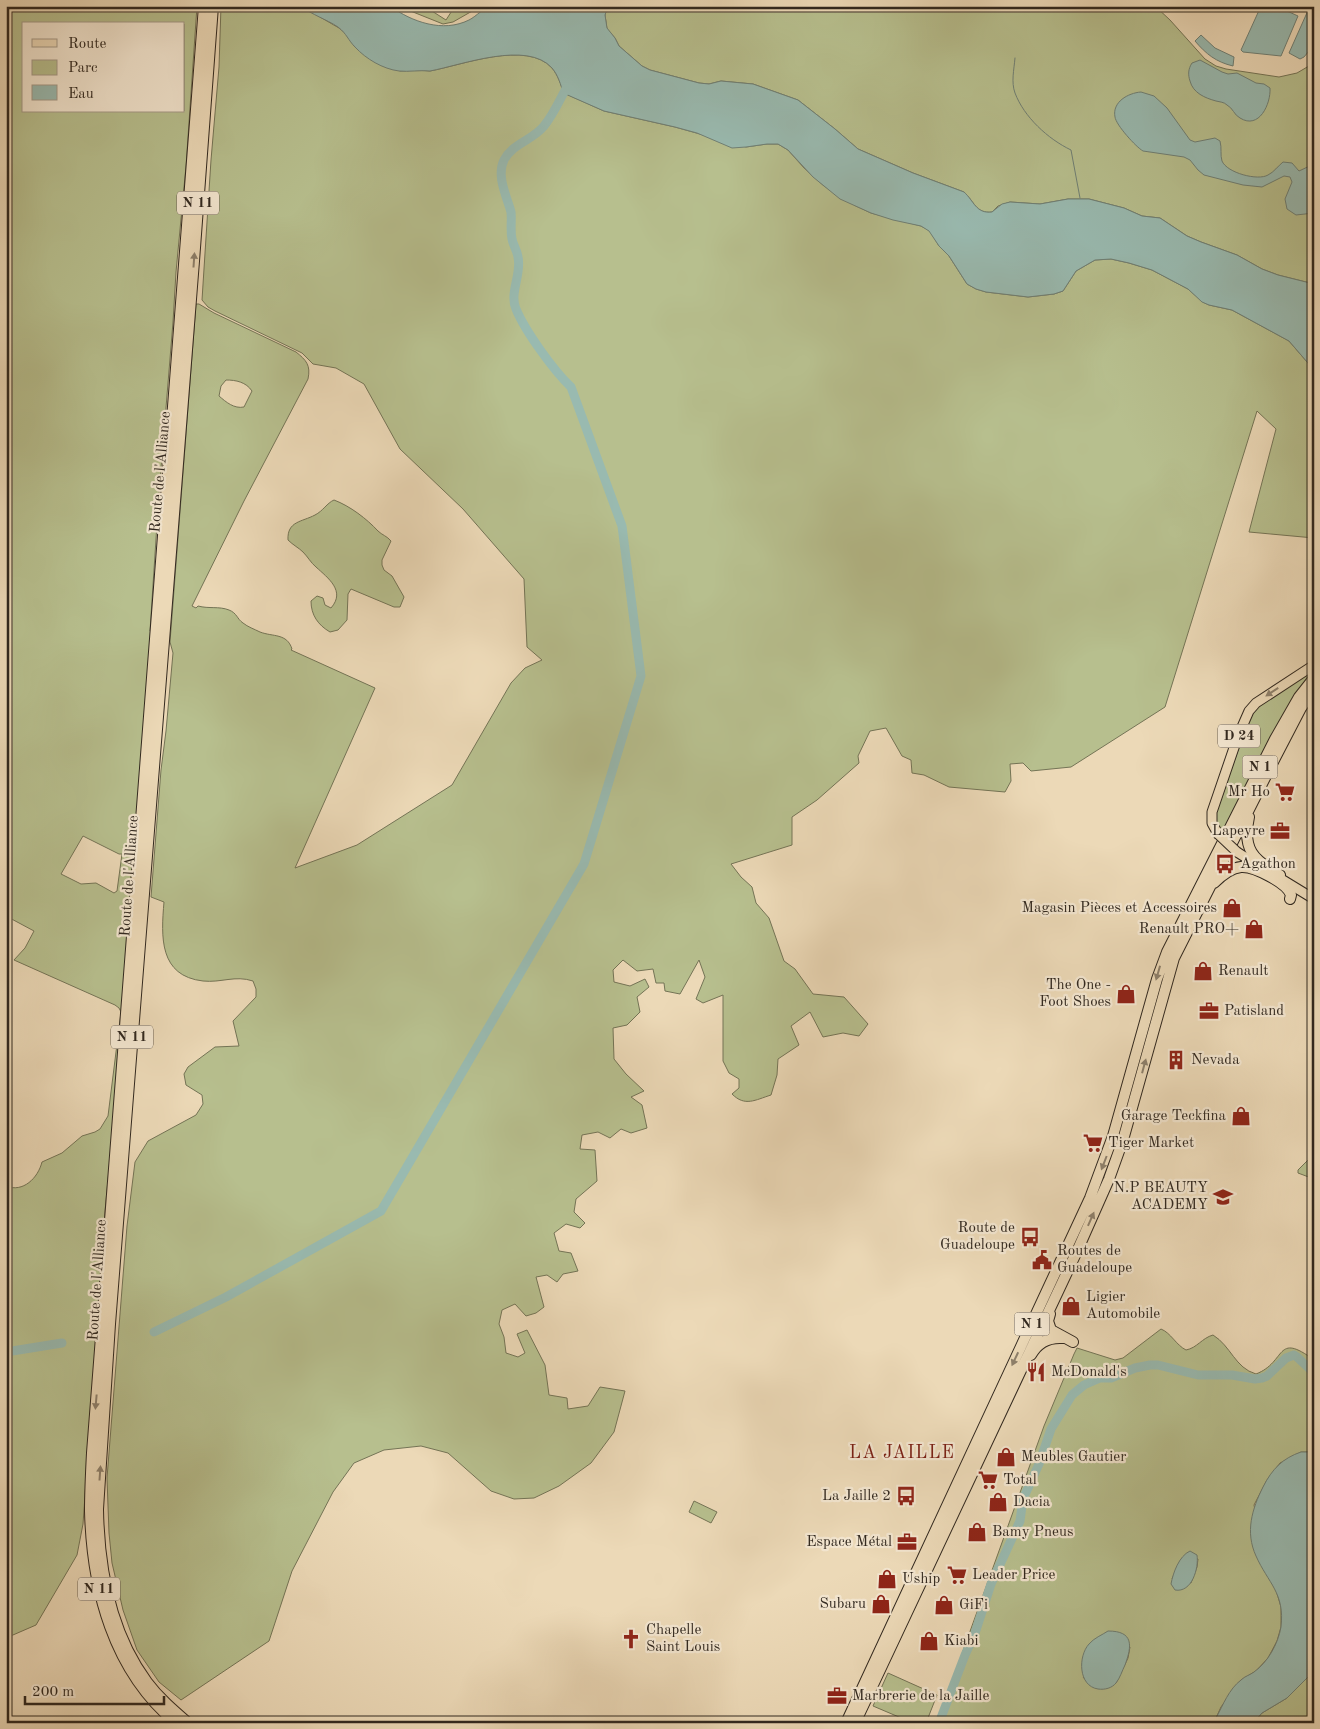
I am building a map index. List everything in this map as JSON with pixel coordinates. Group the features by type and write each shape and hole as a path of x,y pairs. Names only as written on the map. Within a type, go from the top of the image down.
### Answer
{"highway":[{"name":"Route de l'Alliance","path":"188,1723 156,1694 126,1648 110,1605 105,1583 98,1535 98,1509 110,1324 203,81 204,6"},
{"name":"Route de l'Alliance","path":"176,1723 144,1690 120,1652 106,1614 94,1562 90,1510 93,1434 203,81 212,6"},
{"name":"N 1","path":"855,1723 928,1565 1090,1198 1106,1158 1164,958 1275,739 1295,704 1314,678"},
{"name":"N 1","path":"846,1723 934,1533 996,1412 1008,1397 1108,1180 1123,1140 1174,958 1275,758 1314,689"},
{"path":"1275,758 1249,817 1246,831 1249,851 1253,856 1280,875"},
{"path":"1210,887 1227,872 1242,867 1249,868 1263,873 1288,888 1291,895 1290,899"},
{"path":"1008,1397 1038,1346 1048,1340 1068,1340 1051,1330 1049,1317 1074,1262 1078,1248"},
{"path":"958,1467 963,1463 996,1412"},
{"path":"982,1467 996,1412"},
{"path":"934,1533 945,1494"},
{"path":"928,1565 942,1545 959,1512 966,1505"},
{"path":"160,1708 170,1723"}],"main road":[{"name":"D 24","path":"1314,665 1256,703 1249,712 1238,736 1212,812 1212,823 1218,834 1237,852 1314,899"}],"green space":[{"path":"6,6 197,6 159,493 150,631 154,630 124,1013 105,1211 83,1524 77,1555 36,1625 6,1638 6,1186 12,1188 29,1183 37,1173 42,1162 62,1153 82,1136 100,1129 108,1116 121,1012 115,1005 14,960 25,948 34,931 6,916","holes":["83,836 122,854 117,891 114,893 96,883 81,884 61,874"]},
{"path":"221,6 301,6 339,28 348,35 354,46 400,71 430,71 494,57 527,56 541,60 552,68 558,77 564,93 604,111 675,127 746,147 778,144 788,150 824,186 856,206 871,213 921,226 930,231 967,284 976,289 1028,297 1054,294 1063,291 1076,271 1095,260 1111,259 1152,270 1188,289 1203,302 1232,310 1289,341 1314,370 1314,538 1249,532 1276,429 1257,411 1165,707 1071,767 1031,771 1023,763 1010,764 1011,781 1005,792 949,787 924,775 912,773 911,760 902,756 886,728 870,731 858,756 859,763 817,800 792,817 792,845 731,864 752,887 756,903 769,918 784,961 795,969 813,994 844,997 868,1024 859,1036 843,1033 823,1037 810,1012 791,1026 799,1045 778,1059 777,1075 771,1095 746,1101 732,1094 739,1088 739,1079 729,1073 723,1061 723,995 703,1003 696,999 705,977 699,960 680,994 665,991 664,983 656,983 653,969 637,971 623,960 613,970 614,982 630,986 645,979 649,987 637,997 640,1012 627,1025 613,1028 614,1059 626,1074 644,1091 631,1097 642,1105 647,1128 631,1133 621,1129 610,1138 598,1132 582,1135 580,1149 595,1150 597,1181 576,1199 574,1212 585,1223 580,1228 566,1224 554,1233 559,1251 571,1253 578,1271 563,1274 557,1282 547,1275 536,1277 544,1307 536,1313 526,1316 515,1304 502,1310 499,1324 504,1337 506,1353 518,1357 525,1353 517,1334 527,1330 545,1365 549,1395 567,1398 568,1409 588,1406 600,1387 625,1391 614,1432 591,1463 559,1486 534,1498 514,1499 491,1491 448,1453 421,1446 384,1450 354,1463 333,1492 292,1571 269,1641 181,1700 159,1682 137,1650 123,1610 112,1563 107,1478 127,1226 135,1162 148,1141 196,1115 203,1104 202,1095 186,1085 184,1074 188,1067 215,1047 239,1046 233,1021 256,997 253,981 234,979 203,981 189,978 178,971 166,953 163,941 164,902 151,897 173,653 170,642 196,304 296,352 307,363 309,374 192,606 196,608 198,606 229,610 249,627 287,640 291,650 375,688 295,868 357,845 452,785 511,683 525,668 542,660 527,647 524,579 463,509 400,449 364,384 336,368 313,364 302,353 215,311 202,300 219,67","holes":["226,380 237,381 250,388 252,391 244,407 227,403 219,396 221,386"]},
{"path":"398,6 424,6 446,20 455,6 481,6 453,22 443,24"},
{"path":"608,6 1155,6 1205,59 1216,66 1279,77 1297,73 1314,63 1314,284 1262,269 1237,255 1187,236 1160,218 1142,216 1124,208 1089,199 1068,199 1040,204 1010,202 998,206 992,212 982,211 964,192 913,173 858,149 798,100 753,84 721,81 709,84 699,83 650,70 642,66 619,46 607,29 605,15"},
{"path":"334,500 358,513 391,541 382,560 382,565 384,570 392,576 404,597 400,607 394,607 351,589 348,594 347,620 338,630 330,632 316,619 312,611 311,601 317,596 323,598 325,605 331,608 337,596 334,585 303,552 288,540 288,534 296,523 318,513"},
{"path":"1314,669 1314,673 1223,835 1216,823 1215,817 1249,718 1261,703"},
{"path":"1314,1154 1314,1179 1298,1173 1298,1170"},
{"path":"1161,1329 1186,1350 1213,1335 1243,1367 1256,1374 1266,1369 1287,1349 1293,1348 1314,1360 1314,1452 1301,1452 1280,1463 1267,1480 1254,1505 1269,1578 1276,1590 1281,1607 1281,1627 1277,1641 1268,1658 1256,1671 1241,1680 1221,1707 1215,1723 937,1723 1044,1426 1077,1348 1115,1360 1123,1358","holes":["1181,1559 1198,1559 1191,1583 1172,1579","1130,1647 1128,1658 1116,1683 1090,1685 1083,1677"]},
{"path":"694,1501 717,1512 711,1523 689,1512"},
{"path":"1314,1668 1314,1723 1253,1723 1262,1713 1287,1698 1309,1676"},
{"path":"888,1673 937,1695 926,1723 913,1723 873,1706"}],"water":[{"path":"301,6 390,6 418,21 438,26 449,26 469,20 492,6 608,6 605,15 607,28 619,46 642,66 650,70 699,83 709,84 721,81 753,84 798,100 858,149 913,173 964,192 982,211 992,212 1002,204 1010,202 1040,204 1068,199 1089,199 1124,208 1142,216 1160,218 1187,236 1237,255 1262,269 1314,284 1314,370 1289,341 1232,310 1202,302 1188,289 1152,270 1111,259 1095,260 1076,271 1063,291 1054,294 1028,297 976,289 967,284 949,256 939,246 929,231 921,226 871,213 840,199 813,177 788,150 778,144 732,148 697,133 604,111 563,93 558,77 552,68 541,60 527,56 494,57 430,71 393,70 381,66 364,56 338,27"},
{"path":"1261,6 1276,6 1298,16 1281,56 1243,52 1241,50"},
{"path":"1310,6 1314,6 1314,45 1300,59 1289,53"},
{"path":"1201,35 1215,48 1234,57 1233,66 1216,60 1203,50 1195,41"},
{"path":"1200,60 1222,72 1228,74 1237,73 1270,88 1266,108 1262,114 1253,121 1247,121 1238,117 1225,103 1208,98 1197,92 1189,79 1189,72 1192,63"},
{"path":"1141,92 1154,96 1167,108 1190,140 1195,142 1215,138 1220,141 1222,161 1230,169 1243,175 1263,177 1283,162 1292,163 1299,171 1314,164 1314,213 1296,215 1287,209 1285,199 1292,182 1290,177 1284,176 1262,187 1243,185 1204,175 1190,160 1184,157 1140,149 1122,130 1116,121 1115,112 1118,103 1122,99 1131,94"},
{"path":"1301,1452 1314,1452 1314,1668 1309,1676 1287,1698 1262,1713 1253,1723 1215,1723 1230,1693 1237,1684 1264,1663 1272,1652 1280,1633 1282,1615 1278,1597 1256,1556 1250,1529 1253,1512 1266,1481 1283,1461"},
{"path":"1190,1551 1197,1555 1197,1566 1193,1579 1186,1588 1175,1590 1171,1584 1175,1570 1186,1553"},
{"path":"1108,1631 1123,1634 1127,1637 1130,1646 1129,1652 1116,1683 1108,1688 1098,1689 1091,1687 1083,1677 1083,1656 1085,1649 1091,1642"}],"waterway":[{"path":"1015,58 1013,85 1019,102 1038,126 1054,140 1071,150 1080,198"},
{"path":"154,1332 226,1297 381,1211 584,864 641,676 622,526 571,387 540,350 520,318 514,303 519,263 511,236 511,212 501,173 504,160 512,149 534,135 548,121 569,83"},
{"path":"6,1352 62,1343"},
{"path":"939,1723 975,1633 991,1584 1020,1521 1023,1499 1039,1464 1051,1429 1072,1395 1084,1385 1100,1378 1111,1378 1135,1368 1150,1365 1158,1365 1198,1375 1232,1375 1255,1379 1267,1376 1286,1358 1294,1355 1314,1373"}],"place":[{"name":"Mr Ho","path":"1285,792"},
{"name":"Lapeyre","path":"1280,831"},
{"name":"Agathon","path":"1225,864"},
{"name":"Magasin Pièces et Accessoires","path":"1232,908"},
{"name":"Renault PRO+","path":"1254,929"},
{"name":"Renault","path":"1203,971"},
{"name":"The One - Foot Shoes","path":"1126,994"},
{"name":"Patisland","path":"1209,1011"},
{"name":"Nevada","path":"1176,1060"},
{"name":"Garage Teckfina","path":"1241,1116"},
{"name":"Tiger Market","path":"1093,1143"},
{"name":"N.P BEAUTY ACADEMY","path":"1223,1197"},
{"name":"Route de Guadeloupe","path":"1030,1237"},
{"name":"Routes de Guadeloupe","path":"1042,1260"},
{"name":"Ligier Automobile","path":"1071,1306"},
{"name":"McDonald's","path":"1036,1372"},
{"name":"Meubles Gautier","path":"1006,1457"},
{"name":"Total","path":"988,1480"},
{"name":"La Jaille 2","path":"906,1496"},
{"name":"Dacia","path":"998,1502"},
{"name":"Bamy Pneus","path":"977,1532"},
{"name":"Espace Métal","path":"907,1542"},
{"name":"Leader Price","path":"957,1575"},
{"name":"Uship","path":"887,1579"},
{"name":"Subaru","path":"881,1604"},
{"name":"GiFi","path":"944,1605"},
{"name":"Chapelle Saint Louis","path":"631,1639"},
{"name":"Kiabi","path":"929,1641"},
{"name":"Marbrerie de la Jaille","path":"837,1696"}],"district":[{"name":"LA JAILLE","path":"902,1453"}]}
